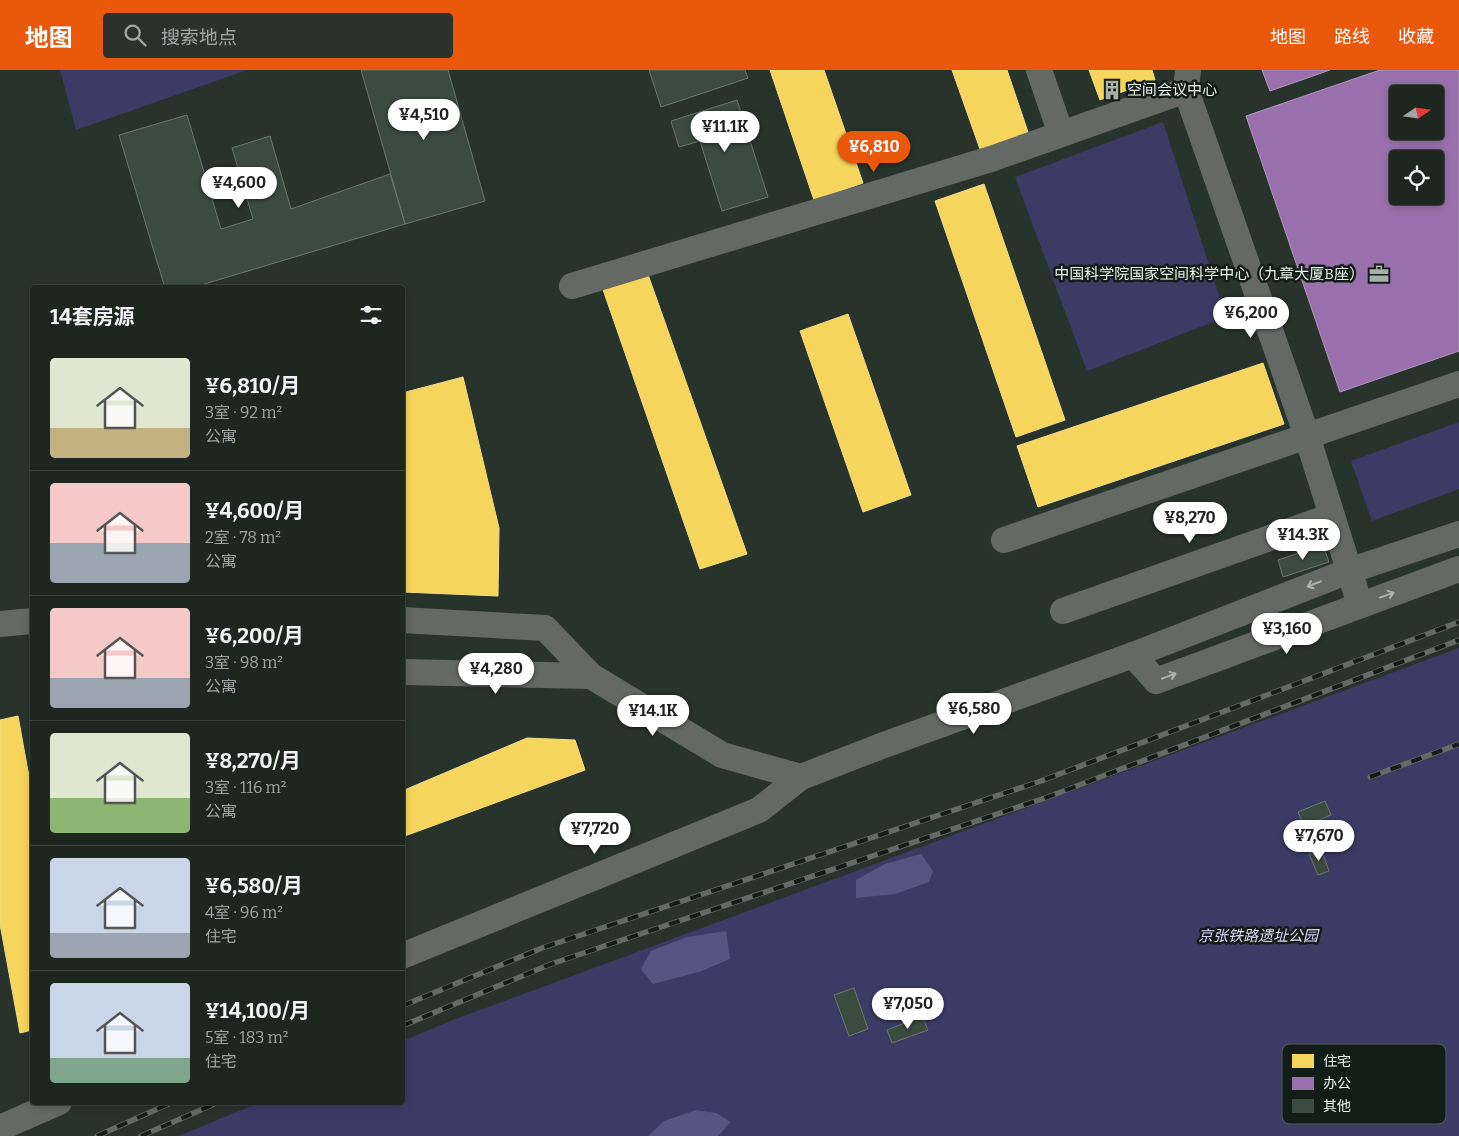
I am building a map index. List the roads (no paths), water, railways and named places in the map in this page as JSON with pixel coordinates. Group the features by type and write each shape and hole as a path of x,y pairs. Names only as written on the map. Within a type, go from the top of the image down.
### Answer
{"street":[{"path":"1039,70 1061,134"},
{"path":"572,286 991,159 1061,134 1187,80 1307,436 1360,605"},
{"path":"1004,540 1459,384"},
{"path":"1063,611 1332,516"},
{"path":"405,955 759,810 801,777 1133,655 1349,570 1459,534"},
{"path":"1133,655 1156,681 1459,570"},
{"path":"405,620 544,628 591,676 722,755 801,777"},
{"path":"0,624 30,621"},
{"path":"405,672 591,676"},
{"path":"0,1128 52,1105"}],"railway":[{"path":"405,1005 542,948 1041,781 1459,622"},
{"path":"405,1025 551,964 1048,797 1459,640"},
{"path":"1370,777 1459,744"},
{"path":"97,1136 166,1105"},
{"path":"141,1136 212,1105"}],"place":[{"name":"空间会议中心","path":"1112,90"},
{"name":"中国科学院国家空间科学中心（九章大厦B座）","path":"1379,274"}],"park label":[{"name":"京张铁路遗址公园","path":"1258,936"}]}
